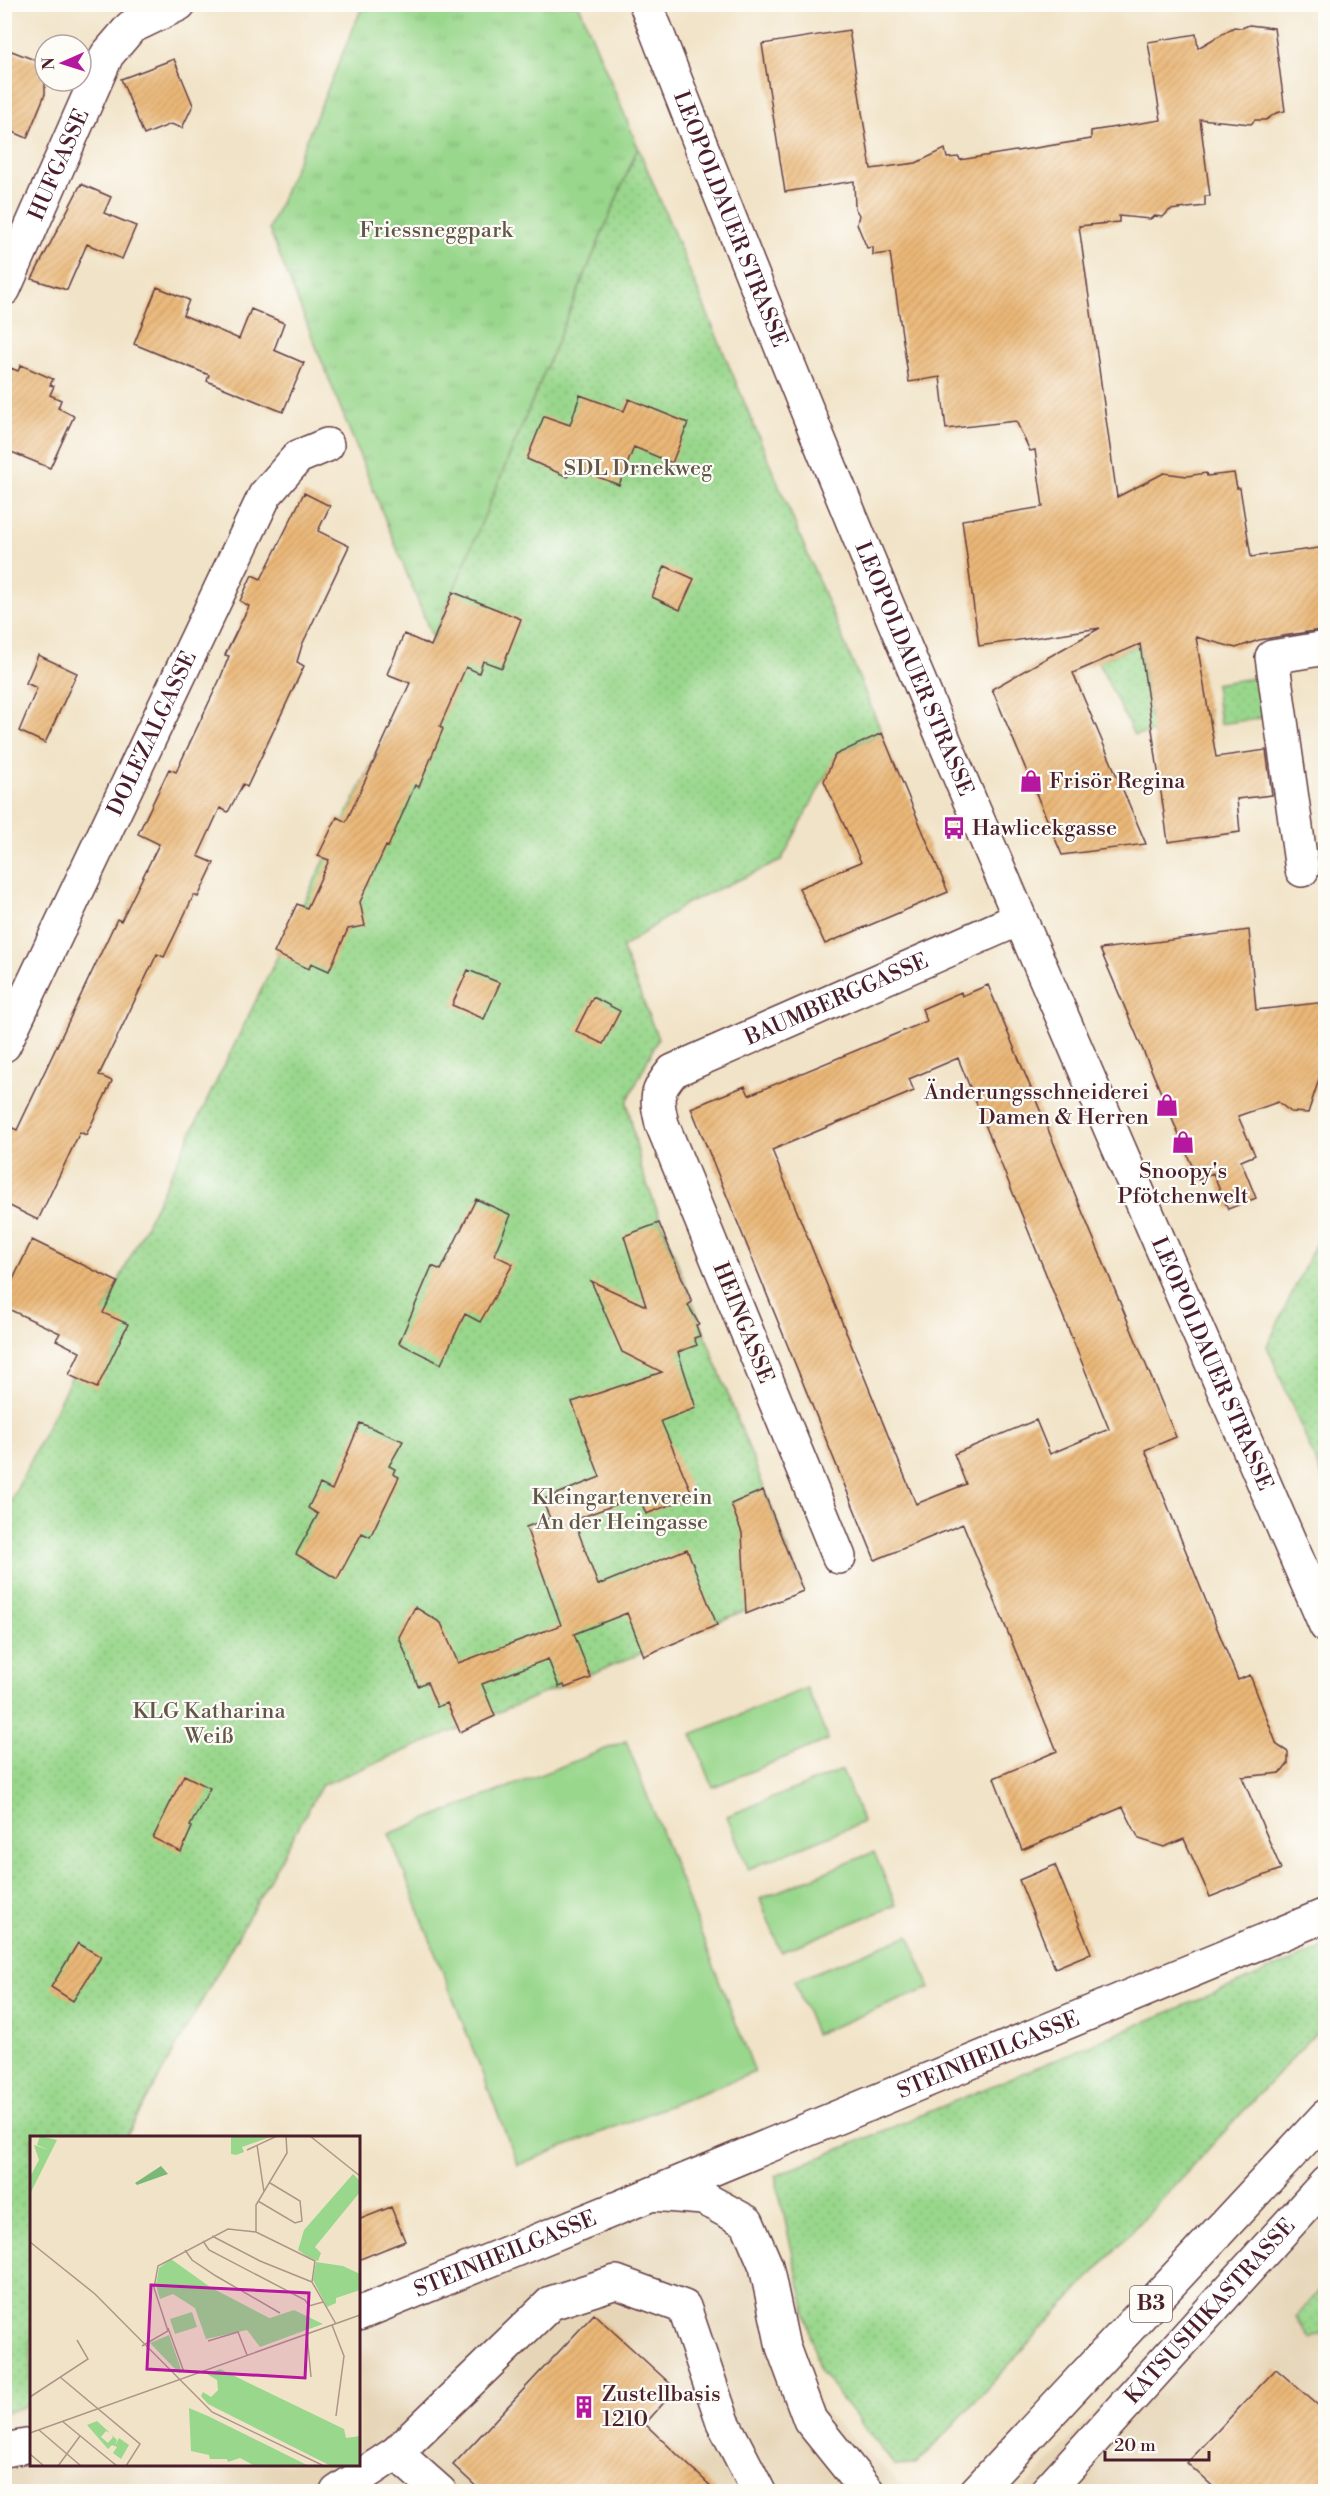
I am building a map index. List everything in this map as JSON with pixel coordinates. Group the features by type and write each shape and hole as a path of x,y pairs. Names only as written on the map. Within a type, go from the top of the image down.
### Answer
{"street":[{"name":"HUFGASSE","path":"4,290 107,55 131,27 179,4"},
{"name":"LEOPOLDAUER STRASSE","path":"646,4 801,400 1019,919 1326,1626"},
{"name":"DOLEZALGASSE","path":"4,1045 266,495 298,457 327,445"},
{"path":"1302,870 1272,657 1326,648"},
{"name":"BAUMBERGGASSE","path":"659,1087 673,1071 1019,919"},
{"name":"HEINGASSE","path":"659,1087 657,1102 662,1124 838,1557"},
{"name":"STEINHEILGASSE","path":"360,2313 1326,1915"},
{"name":"KATSUSHIKASTRASSE","path":"976,2492 1326,2116"},
{"name":"KATSUSHIKASTRASSE","path":"1046,2492 1326,2183"},
{"name":"STEINHEILGASSE","path":"652,2194 703,2198 747,2222 766,2266 783,2347 810,2420 868,2492"},
{"path":"337,2492 396,2453 551,2303 616,2282 684,2307 723,2422 759,2492"},
{"path":"4,2450 30,2445"},
{"path":"396,2453 440,2492"}],"shaded area":[{"path":"714,2158 821,2409 909,2491 5,2491 4,2413 30,2404 30,2466 360,2466 360,2289"},
{"path":"1325,2165 1325,2491 1022,2491"}],"green space":[{"name":"Friessneggpark","path":"363,5 579,5 638,147 433,639 269,229"},
{"path":"638,147 882,733 837,754 781,861 687,903 622,948 658,1039 627,1102 642,1171 802,1587 322,1785 127,2136 30,2136 30,2404 5,2413 4,1515 433,639"},
{"path":"1140,644 1150,717 1208,708 1210,725 1134,735 1098,662"},
{"path":"1260,677 1266,717 1220,724 1215,684"},
{"path":"1325,1224 1325,1484 1267,1346"},
{"path":"807,1688 828,1740 713,1787 692,1734"},
{"path":"626,1741 755,2072 518,2165 389,1834"},
{"path":"842,1770 863,1822 748,1869 727,1816"},
{"path":"874,1852 896,1905 781,1952 760,1899"},
{"path":"909,1935 930,1988 815,2034 794,1981"},
{"path":"1325,1947 1325,2023 916,2465 895,2466 819,2370 775,2176"},
{"path":"1325,2285 1325,2332 1310,2339 1296,2317"}],"building":[{"path":"1249,25 1274,28 1285,111 1276,113 1266,120 1255,120 1251,124 1200,119 1210,196 1205,196 1205,206 1170,210 1163,217 1155,216 1150,219 1119,216 1119,222 1079,226 1117,497 1164,473 1187,476 1206,473 1207,476 1234,473 1237,488 1240,488 1251,557 1326,547 1326,629 1259,640 1236,648 1196,637 1216,757 1266,750 1272,795 1237,799 1240,832 1168,842 1140,644 1073,673 1146,844 1062,855 992,689 1100,628 979,646 962,520 1043,507 1035,450 1030,451 1016,421 946,429 940,377 909,382 890,253 873,255 873,247 867,248 857,224 859,215 855,208 854,181 785,192 762,44 849,30 871,169 916,163 945,149 947,158 959,157 960,160 1091,139 1091,131 1161,120 1148,42 1196,34 1198,48 1234,27 1242,28"},
{"path":"4,48 33,59 33,93 45,94 27,138 4,128"},
{"path":"174,59 193,105 182,128 171,124 144,135 121,79"},
{"path":"81,184 111,197 104,213 136,226 122,259 87,244 67,290 32,279"},
{"path":"157,287 189,300 183,315 239,339 251,309 284,323 274,350 304,363 283,412 207,381 209,375 134,344"},
{"path":"21,365 53,379 50,385 54,386 50,395 61,400 58,408 74,416 50,468 4,449 4,384 11,368 18,371"},
{"path":"580,395 624,411 629,399 688,423 672,463 634,447 619,485 572,467 568,477 527,459 544,416 570,425"},
{"path":"304,493 330,506 318,531 349,546 302,645 297,662 304,666 247,787 243,784 228,812 220,808 198,856 214,863 198,897 194,895 164,957 157,954 99,1075 112,1081 86,1135 80,1132 38,1220 4,1203 4,1124 17,1130 117,919 121,921 159,844 138,834 169,769 176,772 220,679 229,656 225,655 249,606 240,601 252,575 261,579"},
{"path":"665,566 694,579 680,610 652,597"},
{"path":"453,592 521,619 502,668 483,661 479,673 466,667 440,726 443,729 419,787 415,785 388,847 386,846 360,902 365,926 348,929 329,971 311,963 309,969 274,953 297,904 307,908 329,860 318,856 337,817 346,822 410,683 387,674 404,634 431,646"},
{"path":"38,655 77,673 45,743 19,731 37,688 26,683"},
{"path":"882,733 948,892 825,944 799,888 861,862 824,781 835,755"},
{"path":"1249,930 1256,1010 1326,1002 1326,1072 1321,1073 1308,1113 1291,1112 1278,1102 1238,1116 1255,1155 1241,1161 1256,1198 1228,1209 1213,1173 1198,1180 1100,949"},
{"path":"468,970 500,983 484,1019 452,1005"},
{"path":"988,985 1176,1437 1145,1450 1238,1680 1250,1675 1277,1745 1288,1752 1288,1764 1281,1773 1242,1777 1281,1869 1210,1897 1184,1839 1164,1847 1139,1839 1123,1807 1022,1850 994,1778 1057,1751 963,1524 875,1560 691,1108 745,1086 749,1095 927,1021 922,1009 961,992 962,996","holes":["958,1058 1109,1429 1050,1454 1036,1420 954,1454 966,1484 916,1504 772,1150 914,1091 909,1079"]},
{"path":"593,997 620,1011 603,1044 576,1031"},
{"path":"476,1199 511,1215 494,1255 513,1264 480,1322 465,1314 441,1364 399,1343 432,1266 441,1270"},
{"path":"659,1223 692,1302 688,1305 699,1324 696,1325 700,1336 694,1338 697,1345 678,1352 696,1408 661,1421 693,1496 646,1514 639,1496 574,1520 598,1585 687,1549 717,1625 644,1656 627,1613 574,1634 591,1678 565,1688 564,1685 559,1687 548,1659 482,1684 495,1716 460,1732 447,1703 437,1707 427,1682 418,1686 399,1637 415,1607 441,1623 458,1663 561,1625 526,1527 550,1518 542,1500 600,1477 572,1402 662,1372 622,1352 591,1281 646,1306 624,1236"},
{"path":"32,1240 118,1282 103,1313 128,1324 97,1388 69,1375 80,1352 56,1340 60,1333 4,1307 4,1298"},
{"path":"360,1423 403,1441 389,1466 395,1469 393,1474 399,1477 370,1537 362,1533 337,1579 296,1554 318,1514 308,1508 320,1484 332,1490"},
{"path":"763,1490 803,1591 746,1614 742,1533 731,1504"},
{"path":"184,1775 210,1788 190,1826 192,1827 181,1852 153,1838"},
{"path":"1055,1865 1091,1953 1055,1968 1019,1880"},
{"path":"78,1943 101,1957 73,2001 51,1987"},
{"path":"391,2207 405,2241 360,2259 360,2219"},
{"name":"Zustellbasis 1210","path":"594,2314 676,2389 645,2424 717,2492 482,2492 453,2465"},
{"path":"1276,2369 1326,2412 1326,2492 1219,2492 1187,2463"}],"place":[{"name":"Frisör Regina","path":"1031,781"},
{"name":"Hawlicekgasse","path":"954,828"},
{"name":"Änderungsschneiderei Damen & Herren","path":"1167,1105"},
{"name":"Snoopy's Pfötchenwelt","path":"1183,1142"},
{"name":"Zustellbasis 1210","path":"584,2407"}],"park label":[{"name":"SDL Drnekweg","path":"638,468"},
{"name":"Kleingartenverein An der Heingasse","path":"622,1510"},
{"name":"KLG Katharina Weiß","path":"209,1724"}]}
